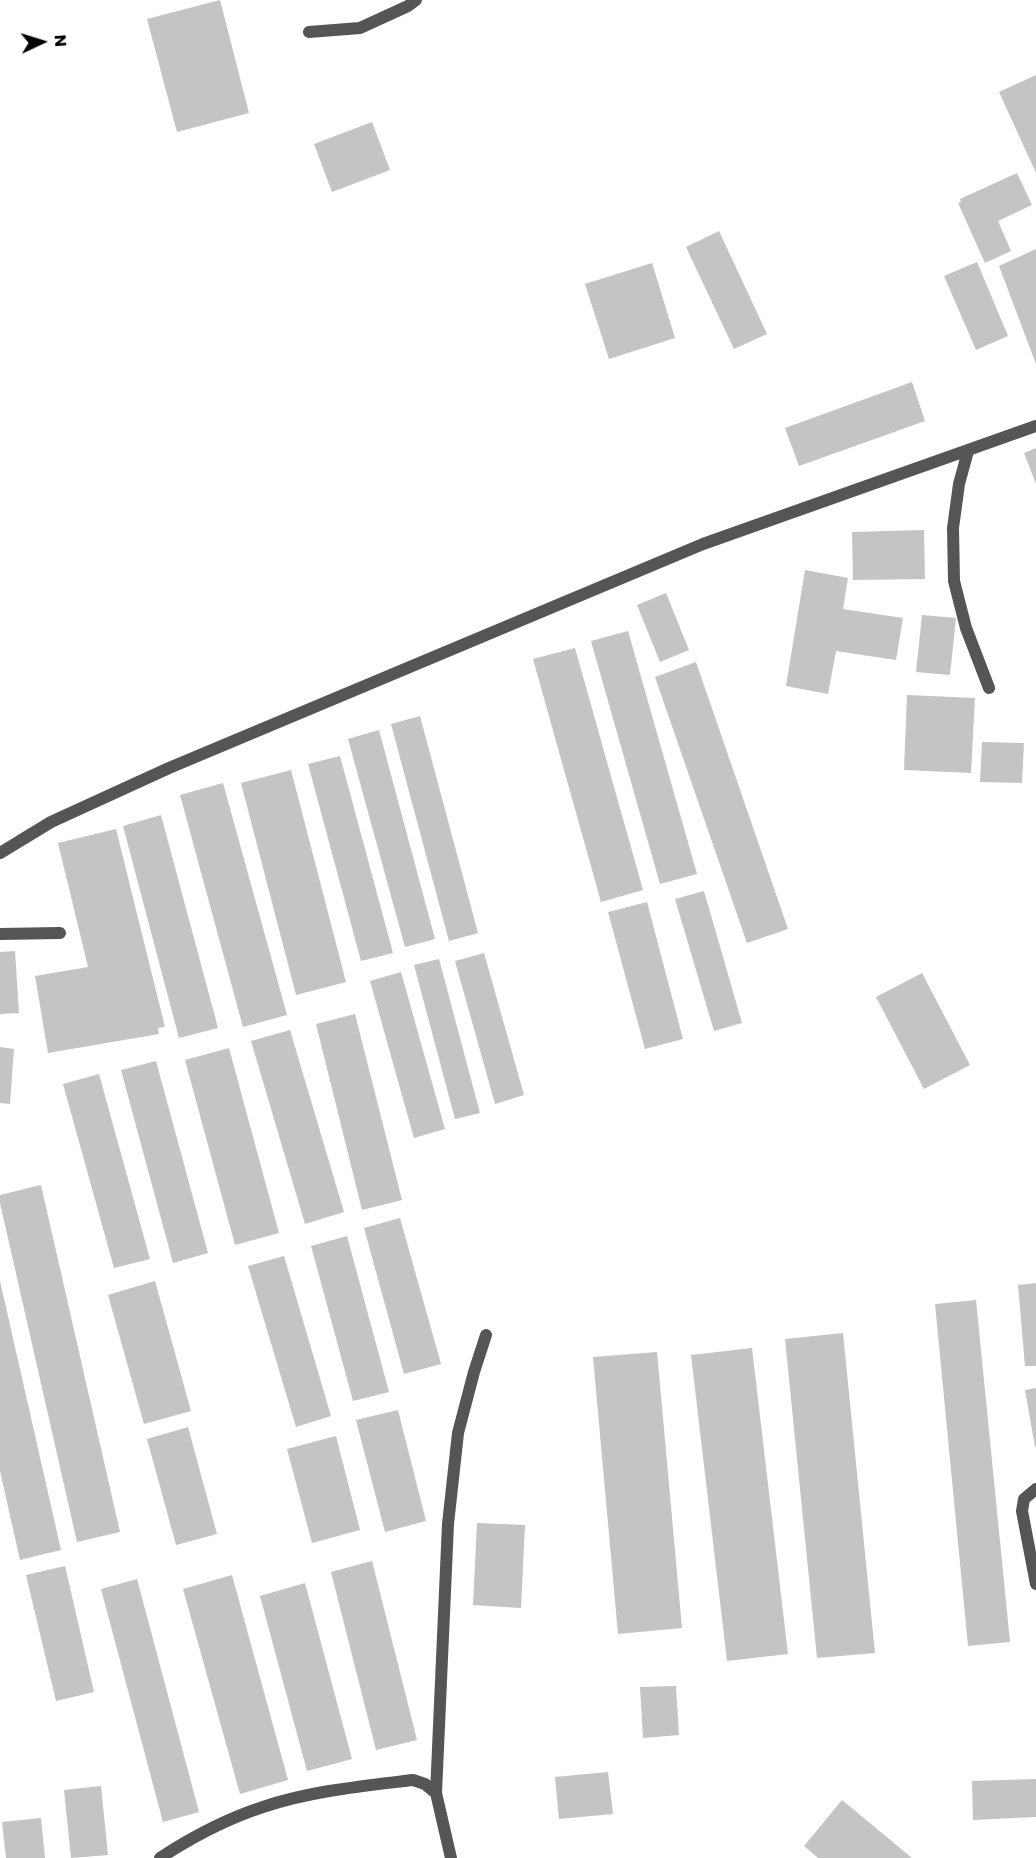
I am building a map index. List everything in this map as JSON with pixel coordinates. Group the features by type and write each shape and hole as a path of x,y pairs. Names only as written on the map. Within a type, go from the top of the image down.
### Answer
{"street":[{"path":"309,32 360,28 416,0"},
{"path":"0,853 51,822 169,768 692,548 1036,426"},
{"path":"968,451 959,484 953,528 954,581 966,628 989,688"},
{"path":"0,934 60,933"},
{"path":"452,1858 436,1793 448,1524 458,1433 486,1335"},
{"path":"1036,1489 1024,1499 1022,1511 1036,1584"},
{"path":"160,1858 225,1821 263,1806 300,1797 413,1780 425,1784 436,1793"}],"building":[{"path":"220,0 249,113 177,132 147,19"},
{"path":"1036,75 1036,173 999,92"},
{"path":"372,122 390,170 332,192 314,144"},
{"path":"1017,173 1032,205 998,221 1011,251 985,263 958,203 961,202 960,199"},
{"path":"719,231 767,334 734,349 686,247"},
{"path":"1036,249 1036,364 999,266"},
{"path":"977,262 1008,336 976,350 944,276"},
{"path":"652,263 675,338 609,359 585,284"},
{"path":"912,382 925,421 799,466 785,428"},
{"path":"1036,448 1036,484 1024,453"},
{"path":"924,530 925,579 853,580 852,532"},
{"path":"805,570 848,578 843,609 903,618 896,660 836,651 828,694 786,686"},
{"path":"666,593 689,650 660,662 637,605"},
{"path":"922,615 956,618 950,675 916,672"},
{"path":"628,631 697,874 660,884 591,641"},
{"path":"575,648 643,890 601,902 533,659"},
{"path":"696,662 788,929 747,943 655,677"},
{"path":"907,695 975,698 971,773 904,770"},
{"path":"420,716 478,933 449,941 391,724"},
{"path":"379,730 435,939 405,947 348,739"},
{"path":"982,742 1024,743 1022,783 980,782"},
{"path":"340,756 393,953 361,961 308,764"},
{"path":"291,770 346,982 296,995 241,783"},
{"path":"223,783 287,1015 243,1027 180,795"},
{"path":"161,815 218,1028 179,1038 123,826"},
{"path":"116,829 165,1027 158,1028 159,1034 48,1053 35,976 88,967 58,843"},
{"path":"704,891 742,1023 714,1031 675,899"},
{"path":"647,902 683,1039 645,1049 608,912"},
{"path":"15,951 19,1013 0,1014 0,952"},
{"path":"484,953 524,1095 495,1104 455,961"},
{"path":"439,959 480,1113 455,1119 414,965"},
{"path":"401,972 445,1129 414,1138 370,981"},
{"path":"922,973 970,1065 924,1089 876,997"},
{"path":"355,1014 402,1200 362,1210 316,1024"},
{"path":"290,1030 344,1212 305,1224 251,1041"},
{"path":"0,1047 14,1049 10,1104 0,1103"},
{"path":"229,1048 279,1233 235,1245 185,1060"},
{"path":"156,1061 208,1253 173,1263 121,1070"},
{"path":"99,1074 150,1259 114,1268 63,1084"},
{"path":"41,1185 120,1532 77,1542 0,1203 0,1195"},
{"path":"400,1218 441,1364 404,1374 364,1228"},
{"path":"347,1236 389,1392 353,1401 311,1246"},
{"path":"284,1256 331,1416 296,1427 248,1266"},
{"path":"0,1281 61,1550 20,1560 0,1471"},
{"path":"155,1281 191,1411 144,1424 108,1295"},
{"path":"1036,1283 1036,1366 1025,1366 1018,1285"},
{"path":"976,1300 1010,1642 968,1646 935,1304"},
{"path":"843,1333 875,1653 817,1658 785,1339"},
{"path":"752,1348 788,1654 727,1661 691,1355"},
{"path":"657,1352 682,1628 618,1634 593,1357"},
{"path":"1036,1388 1036,1446 1035,1447 1025,1390"},
{"path":"398,1410 426,1521 385,1532 356,1420"},
{"path":"188,1427 217,1534 176,1545 147,1439"},
{"path":"336,1436 360,1530 312,1543 287,1449"},
{"path":"477,1523 525,1525 521,1608 473,1605"},
{"path":"372,1561 417,1740 376,1750 331,1572"},
{"path":"65,1566 94,1692 56,1701 26,1575"},
{"path":"232,1575 288,1780 240,1794 183,1589"},
{"path":"137,1579 199,1812 163,1822 101,1589"},
{"path":"305,1583 352,1759 307,1771 260,1596"},
{"path":"676,1686 679,1735 643,1738 640,1687"},
{"path":"608,1772 613,1814 559,1819 555,1777"},
{"path":"1036,1779 1036,1817 973,1820 972,1781"},
{"path":"101,1786 108,1855 71,1858 64,1790"},
{"path":"842,1800 912,1858 818,1858 804,1846"},
{"path":"41,1818 45,1858 6,1858 2,1822"}]}
